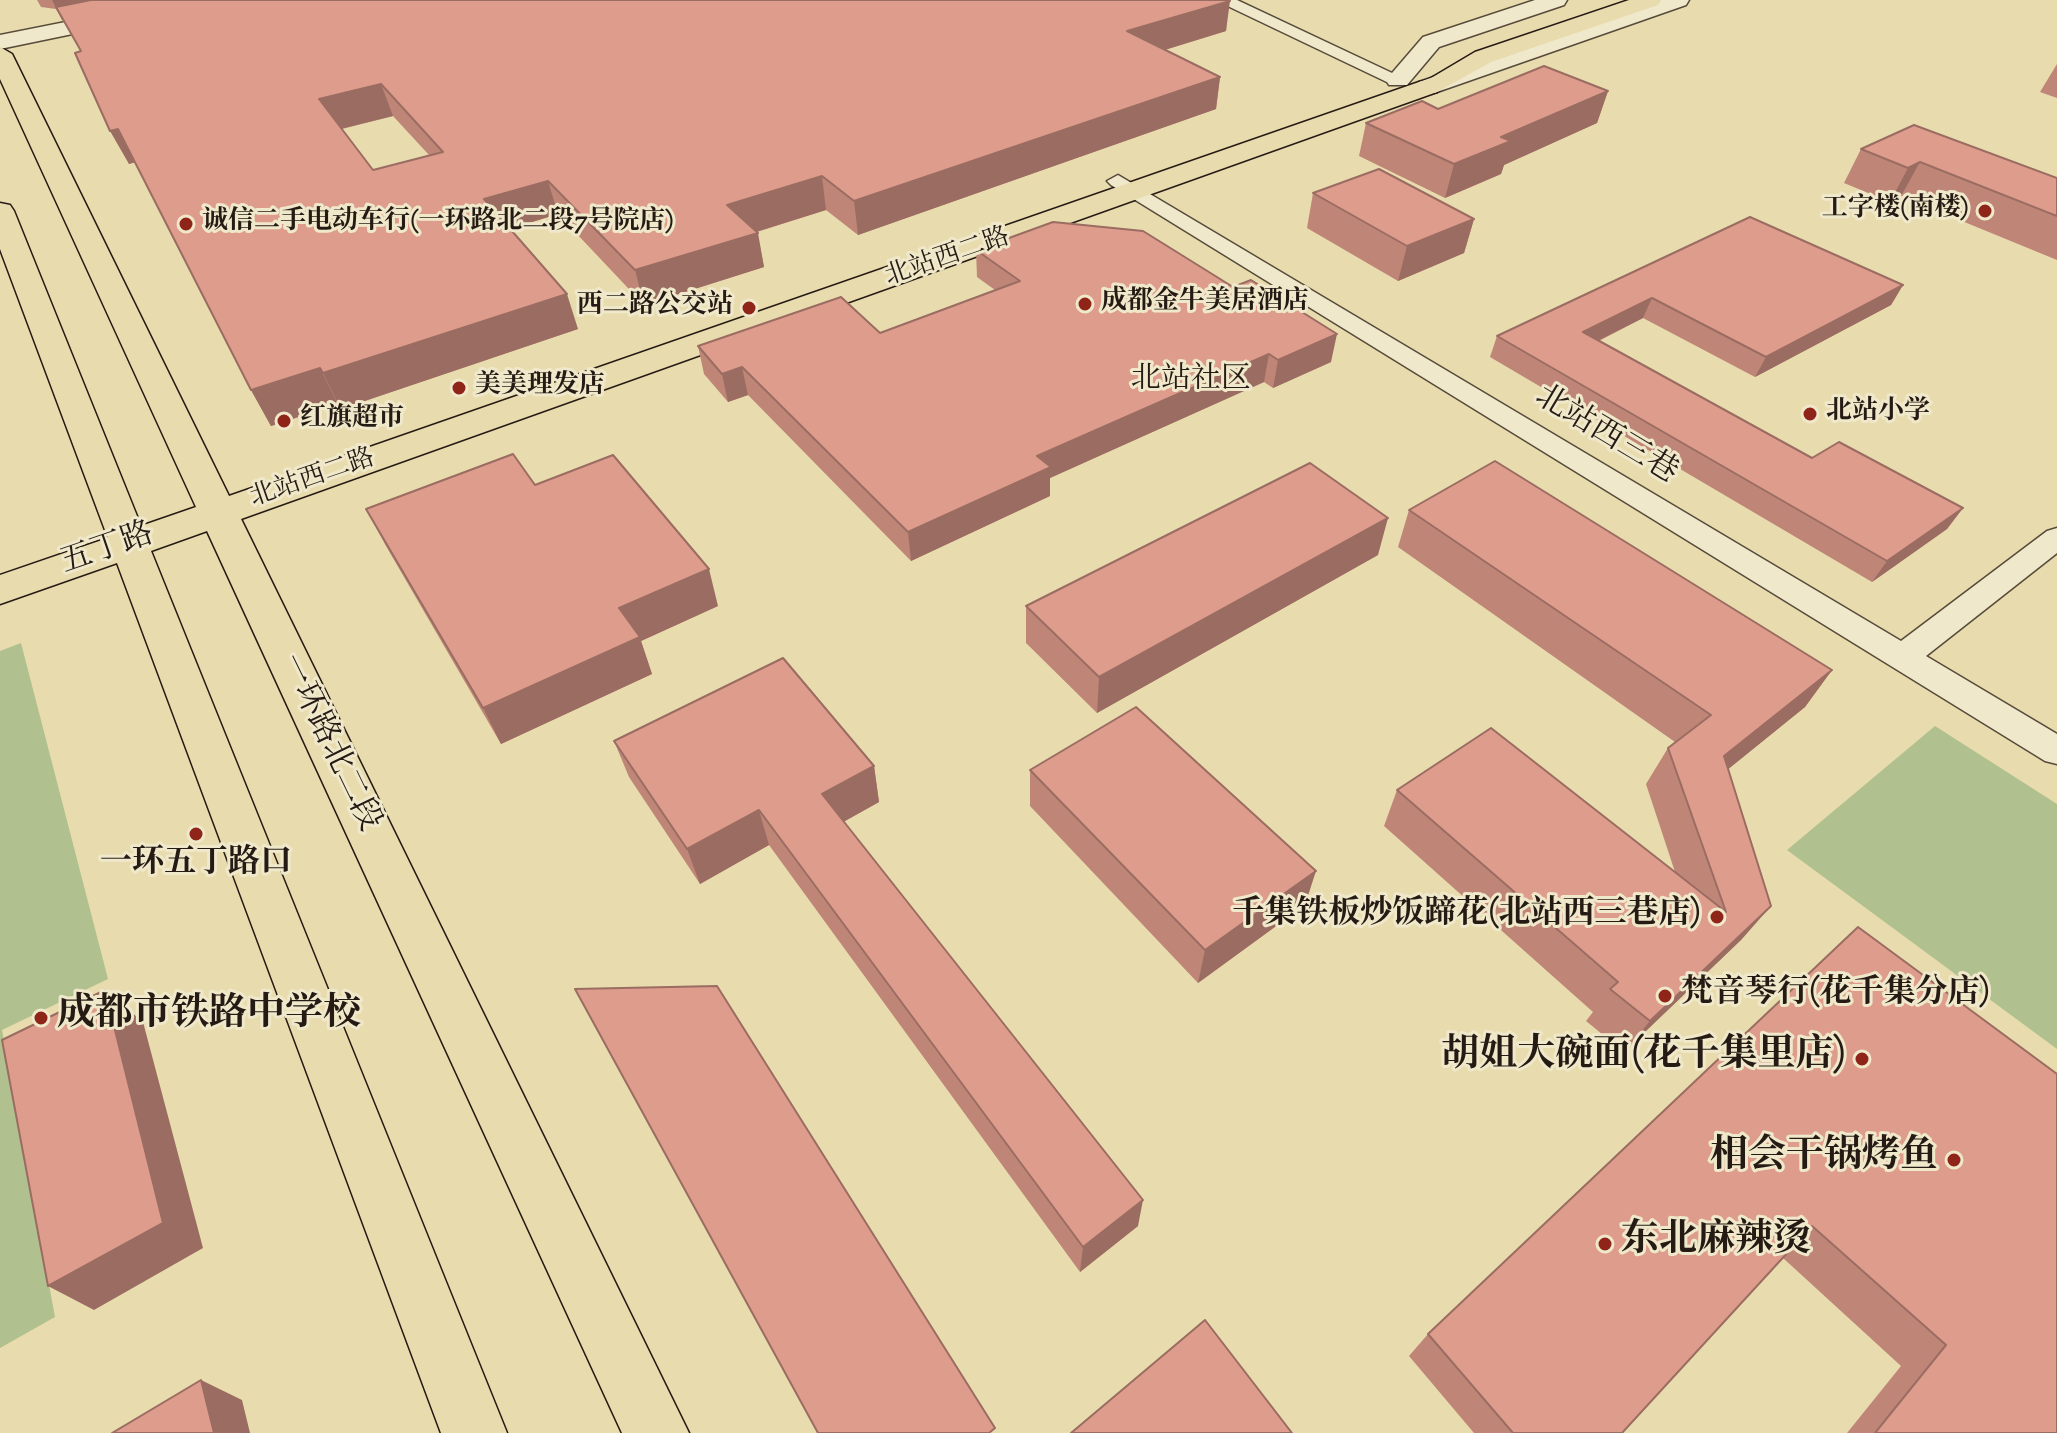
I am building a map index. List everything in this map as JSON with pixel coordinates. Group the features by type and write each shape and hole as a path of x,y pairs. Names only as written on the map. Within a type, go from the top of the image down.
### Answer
{"main road":[{"path":"1413,84 1463,48 1604,0"},
{"path":"1413,84 1650,0"},
{"name":"一环路北二段","path":"0,54 656,1433"},
{"name":"北站西二路","path":"211,503 1413,84"},
{"path":"0,211 474,1433"},
{"name":"五丁路","path":"0,590 126,533 211,503"},
{"name":"五丁路","path":"0,564 126,533"}],"street":[{"path":"0,42 208,0"},
{"path":"1223,0 1413,84"},
{"name":"北站西二路","path":"1413,84 1431,42 1556,0"},
{"name":"北站西二路","path":"1413,84 1678,0"},
{"name":"北站西三巷","path":"1127,186 2057,751"},
{"path":"1902,657 2057,538"}],"green space":[{"path":"21,643 108,979 2,1030 55,1317 0,1348 0,651"},
{"path":"1935,726 2057,804 2057,1049 1787,850"}],"building":[{"path":"91,0 1230,1 1127,31 1220,77 854,201 822,176 727,205 758,233 635,270 548,181 484,199 567,294 323,373 320,368 251,390 118,129 110,131 75,53 81,51 56,7","holes":["381,84 443,152 373,170 319,99"]},
{"path":"1544,66 1608,91 1501,137 1511,141 1454,164 1366,123 1422,101 1438,109"},
{"path":"1914,125 2057,178 2057,216 1920,162 1908,168 1861,149"},
{"path":"1379,169 1474,219 1407,246 1313,193"},
{"path":"1750,217 1903,285 1766,357 1652,298 1583,332 1812,458 1839,442 1963,508 1887,561 1497,336"},
{"path":"1053,222 1143,231 1233,287 1251,280 1337,334 1278,360 1269,354 1037,456 1051,467 908,532 742,367 722,374 698,346 841,297 880,333 1020,281 976,250"},
{"path":"513,454 535,485 613,455 709,569 619,608 640,637 483,708 366,509"},
{"path":"1495,461 1832,670 1724,756 1771,906 1650,1021 1610,989 1618,982 1397,790 1491,728 1726,912 1668,748 1711,715 1409,510"},
{"path":"1310,463 1388,518 1099,677 1026,606"},
{"path":"783,658 874,766 822,794 1143,1200 1083,1247 759,810 687,849 614,741"},
{"path":"1136,707 1316,871 1205,950 1030,770"},
{"path":"1858,927 2057,1074 2057,1433 1875,1433 1946,1345 1812,1226 1622,1433 1513,1433 1428,1334"},
{"path":"717,986 995,1428 989,1433 818,1433 575,989"},
{"path":"105,990 163,1223 48,1286 2,1040"},
{"path":"1205,1320 1292,1433 1071,1433"},
{"path":"201,1380 214,1433 112,1433"}],"place":[{"name":"工字楼(南楼)","path":"1985,211"},
{"name":"诚信二手电动车行(一环路北二段7号院店)","path":"186,224"},
{"name":"成都金牛美居酒店","path":"1085,304"},
{"name":"西二路公交站","path":"749,308"},
{"name":"美美理发店","path":"459,388"},
{"name":"北站小学","path":"1810,414"},
{"name":"红旗超市","path":"284,421"},
{"name":"一环五丁路口","path":"196,834"},
{"name":"千集铁板炒饭蹄花(北站西三巷店)","path":"1717,917"},
{"name":"梵音琴行(花千集分店)","path":"1665,996"},
{"name":"成都市铁路中学校","path":"41,1018"},
{"name":"胡姐大碗面(花千集里店)","path":"1862,1059"},
{"name":"相会干锅烤鱼","path":"1954,1160"},
{"name":"东北麻辣烫","path":"1605,1244"}],"district":[{"name":"北站社区","path":"1191,382"}]}
